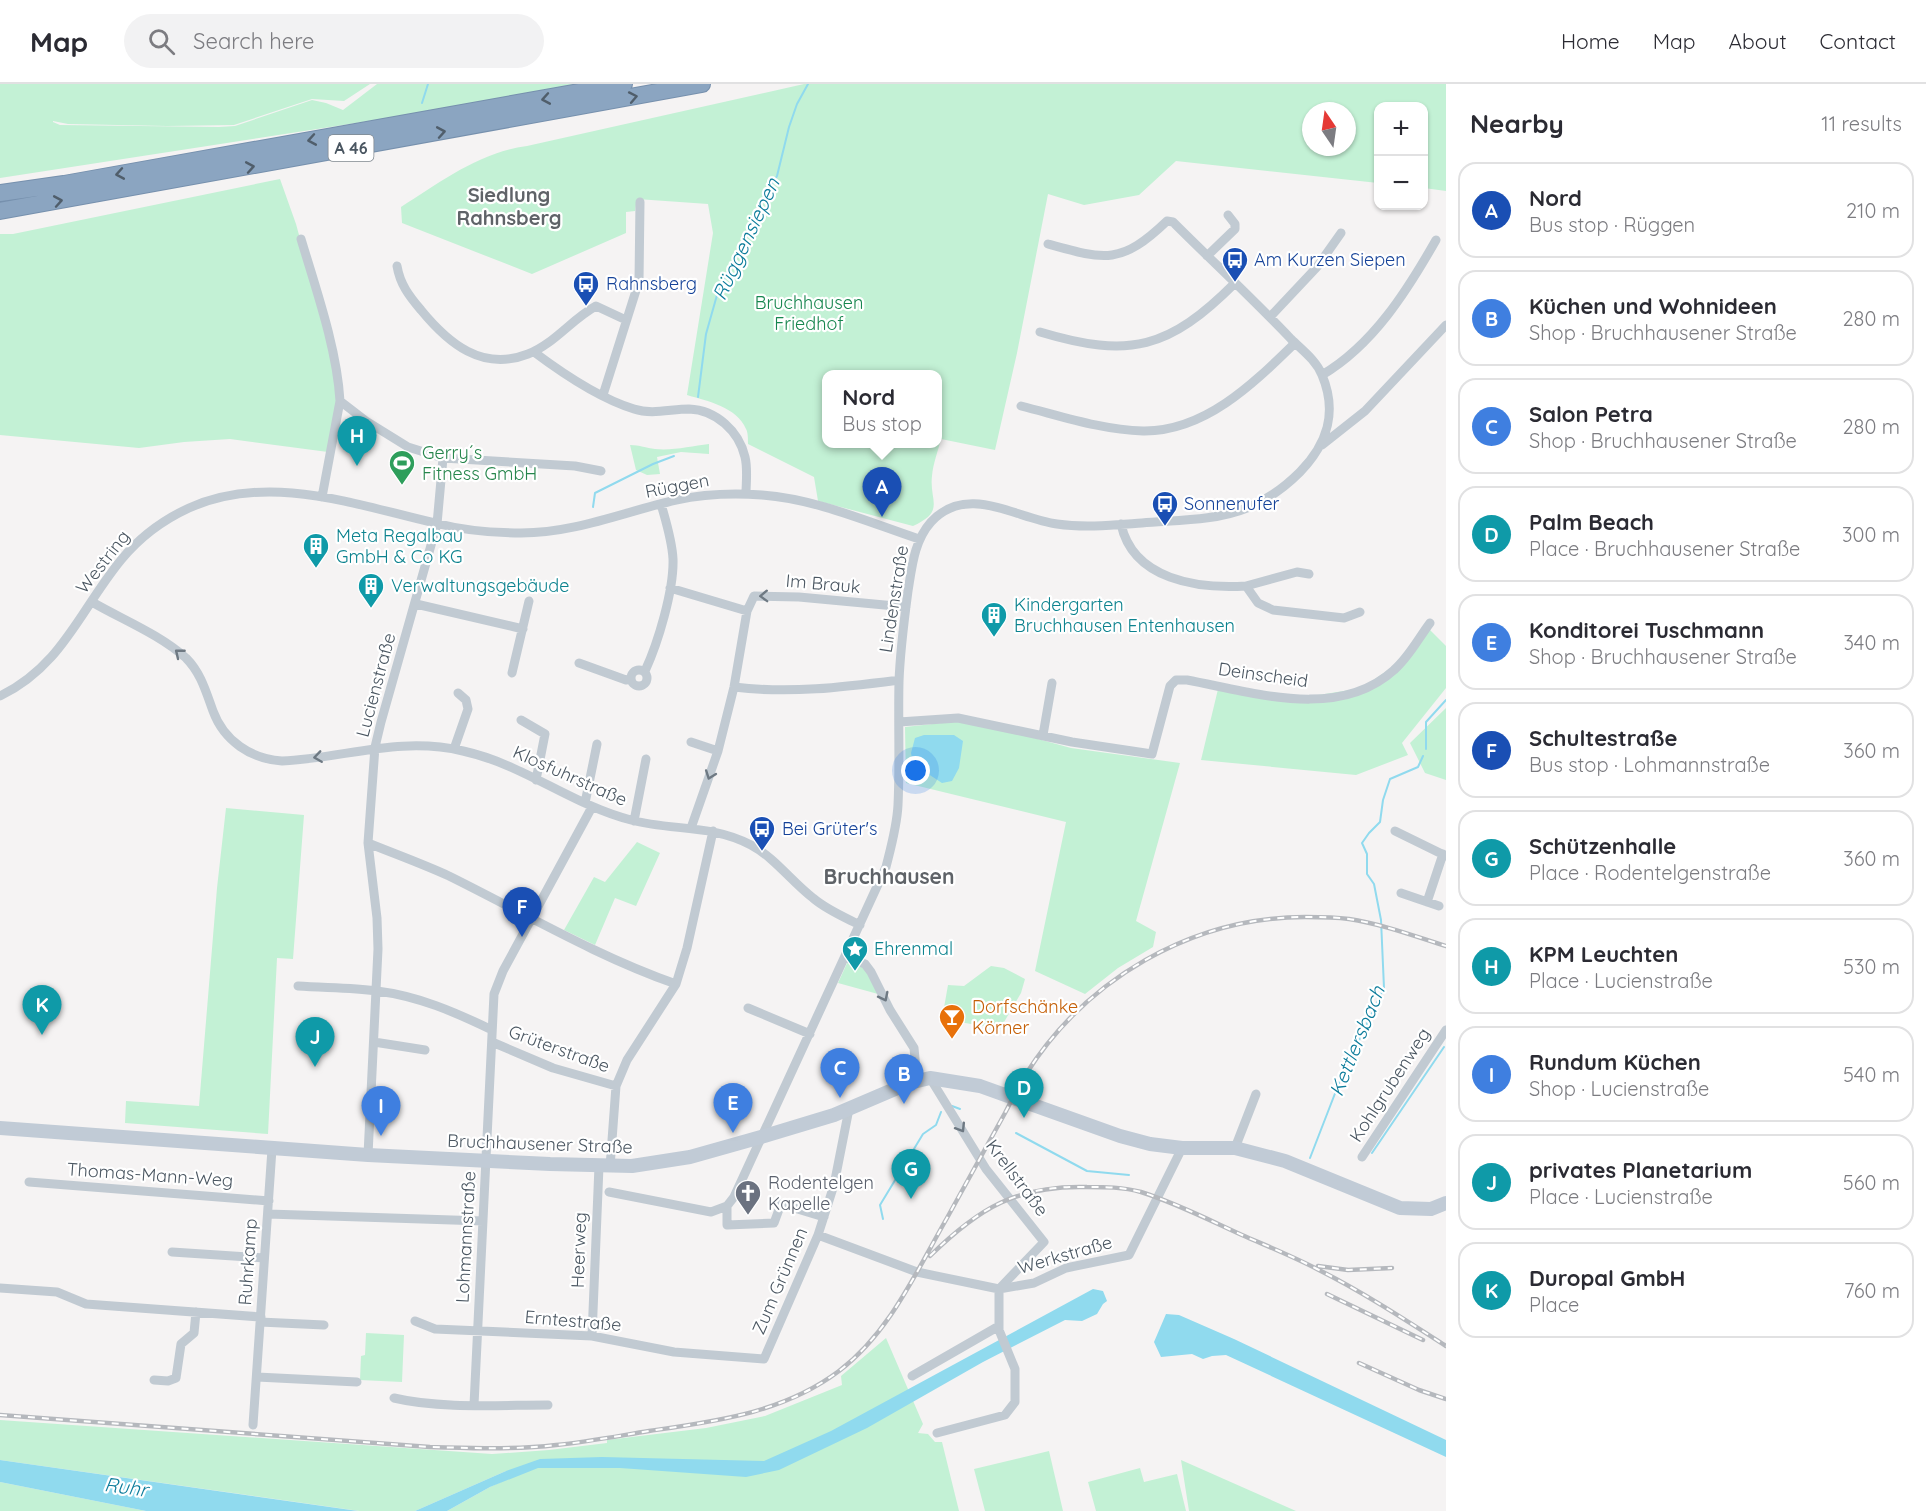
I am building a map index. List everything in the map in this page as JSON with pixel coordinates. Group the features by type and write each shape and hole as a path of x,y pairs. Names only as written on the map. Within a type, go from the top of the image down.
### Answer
{"highway":[{"name":"A 46","path":"0,193 76,182 624,84"},
{"name":"A 46","path":"0,212 702,84"}],"street":[{"path":"603,395 639,276 640,201"},
{"path":"1204,253 1235,229 1235,224 1228,215"},
{"path":"1048,244 1093,256 1113,254 1138,246 1167,221 1172,221 1315,363 1322,375 1328,395 1328,426 1320,446"},
{"path":"1270,317 1311,274 1341,233"},
{"path":"301,239 324,318 339,387 340,401 322,497"},
{"path":"1322,375 1351,356 1386,316 1436,240"},
{"path":"397,266 399,279 410,297 433,325 454,345 488,358 512,358 534,352 596,306 626,320"},
{"path":"1040,332 1074,342 1100,346 1143,343 1184,327 1206,312 1235,283"},
{"path":"1320,446 1365,411 1446,325"},
{"path":"1021,406 1118,429 1143,431 1166,429 1209,412 1232,399 1259,378 1295,343"},
{"path":"534,352 562,373 628,407 642,411 695,410 706,412 719,419 734,434 743,449 747,468 746,494"},
{"path":"340,401 366,422 408,447 443,458 575,466 601,471"},
{"name":"Lindenstraße","path":"727,1206 734,1197 886,867 895,832 898,807 900,680 906,608 919,540 928,525 939,514 972,503 988,504 1056,524 1121,524 1234,513 1270,496 1300,471 1320,446"},
{"name":"Lucienstraße","path":"368,1155 377,990 377,918 368,843 375,747 437,524 443,458"},
{"name":"Westring","path":"0,696 27,680 49,661 67,640 113,570 131,549 153,529 190,507 221,497 283,492 377,508 437,524"},
{"name":"Rüggen","path":"437,524 500,532 546,532 598,522 662,504 712,495 746,494 800,500 919,540"},
{"path":"579,663 624,679 631,679 637,686 643,685 648,679 645,672 656,641 673,570 672,549 662,504"},
{"path":"1121,524 1125,540 1142,561 1155,571 1190,582 1246,586 1297,572 1309,574"},
{"path":"1246,586 1258,603 1273,610 1344,618 1360,612"},
{"path":"670,588 747,611 734,687 718,751 691,828"},
{"name":"Im Brauk","path":"747,611 751,599 759,595 906,608"},
{"path":"512,674 529,601"},
{"name":"Klosfuhrstraße","path":"92,603 154,636 186,658 200,676 220,726 246,751 264,758 282,761 375,747 454,749 489,759 588,805 634,821 713,831 733,836 762,852 828,909 860,925"},
{"path":"416,604 523,629"},
{"name":"Deinscheid","path":"1043,735 1094,746 1152,754 1170,686 1176,680 1302,699 1322,699 1355,693 1370,687 1394,670 1408,655 1430,623"},
{"path":"734,687 795,691 900,680"},
{"path":"899,722 958,718 1043,735 1052,683"},
{"path":"454,749 468,709 466,700 458,693"},
{"path":"521,720 545,734 536,780"},
{"path":"691,742 718,751"},
{"name":"Lohmannstraße","path":"474,1405 494,994 497,982 531,920 588,805 597,744"},
{"path":"634,821 646,759"},
{"name":"Heerweg","path":"592,1336 604,1166 616,1086 627,1060 676,984 687,948 713,831"},
{"path":"1395,831 1444,855 1427,902"},
{"path":"368,843 447,876 531,920 632,967 676,984"},
{"path":"1401,893 1439,906"},
{"path":"846,957 865,964 871,972 890,1010 914,1048 924,1079 980,1086 1134,1141 1182,1148 1235,1148 1285,1161 1393,1206 1411,1210 1431,1209 1446,1203"},
{"name":"Grüterstraße","path":"298,986 377,990 430,1003 492,1030"},
{"path":"748,1008 810,1034"},
{"name":"Kohlgrubenweg","path":"1362,1157 1446,1030"},
{"path":"374,1042 425,1050"},
{"name":"Grüterstraße","path":"492,1042 553,1068 616,1086"},
{"name":"Bruchhausener Straße","path":"0,1128 368,1155 487,1162 632,1166 681,1159 761,1137 849,1109 924,1079"},
{"name":"Krellstraße","path":"924,1079 986,1169 1043,1239 1043,1245 999,1289"},
{"path":"1235,1148 1256,1094"},
{"name":"Zum Grünnen","path":"764,1359 818,1235 834,1185 849,1109"},
{"name":"Werkstraße","path":"999,1289 1034,1283 1066,1268 1129,1255 1182,1148"},
{"name":"Ruhrkamp","path":"253,1425 272,1149"},
{"name":"Thomas-Mann-Weg","path":"29,1182 269,1201"},
{"path":"609,1192 711,1212 727,1206 727,1225 774,1223 781,1204 824,1217"},
{"path":"268,1214 483,1221"},
{"path":"818,1235 917,1272 999,1289 999,1328 1015,1369 1013,1406 1005,1415 937,1433"},
{"path":"172,1252 264,1258"},
{"path":"0,1288 57,1292 86,1304 324,1325"},
{"path":"154,1380 168,1381 176,1377 180,1346 194,1333 196,1312"},
{"name":"Erntestraße","path":"416,1321 435,1329 592,1336 674,1352 764,1359"},
{"path":"912,1376 999,1328"},
{"path":"257,1377 357,1383"},
{"path":"394,1398 408,1402 548,1405"}],"green space":[{"path":"0,84 370,84 344,101 312,99 234,125 68,124 53,121 60,125 219,127 235,126 312,100 343,110 377,84 576,84 473,105 0,178"},
{"name":"Bruchhausen Friedhof","path":"804,84 1446,84 1446,191 1428,189 1428,102 1374,102 1374,183 1176,161 1139,195 1084,205 1048,194 1017,353 995,450 942,439 942,370 822,370 822,448 938,448 932,476 933,510 923,521 913,526 818,501 814,477 748,444 747,432 742,421 729,410 687,395 713,233 708,204 637,199 635,211 626,212 626,233 532,274 402,223 401,207 461,169 510,149"},
{"path":"280,179 296,224 327,337 338,389 328,452 230,439 139,448 0,435 0,234 13,234"},
{"path":"709,444 709,454 681,452 657,457 660,474 647,475 636,470 630,445 652,449 675,449"},
{"path":"1425,625 1446,646 1446,688 1402,743 1408,755 1356,775 1201,760 1219,685 1306,697 1362,688 1398,663"},
{"path":"1446,708 1446,780 1425,773 1410,743"},
{"path":"969,720 1071,748 1180,763 1136,921 1156,932 1153,947 1118,968 1085,994 1035,971 1066,822 906,783 905,727"},
{"path":"226,808 304,815 293,959 277,958 268,1134 125,1123 126,1101 199,1106"},
{"path":"637,842 660,853 636,906 615,898 595,945 564,930 594,877 605,882"},
{"path":"848,961 866,968 878,994 838,983"},
{"path":"991,966 1004,968 1025,979 1021,993 1000,1029 942,1019 948,985 964,986"},
{"path":"366,1333 404,1335 402,1382 360,1380 361,1356 365,1355"},
{"path":"886,1338 923,1424 918,1433 928,1434 935,1442 942,1442 959,1511 447,1511 512,1477 506,1471 415,1511 359,1511 0,1460 0,1420 492,1454 607,1443 607,1440 706,1428 765,1416 842,1385 841,1376"},
{"path":"1049,1451 1063,1511 985,1511 974,1469"},
{"path":"1181,1460 1296,1511 1189,1511"},
{"path":"1140,1468 1144,1482 1177,1474 1186,1511 1096,1511 1088,1482"},
{"path":"0,1482 146,1511 0,1511"}],"water":[{"path":"924,735 954,735 963,741 959,768 952,781 942,783 913,764 911,753 915,738"},
{"path":"1093,1289 1103,1291 1107,1301 1097,1314 1082,1321 1065,1320 983,1362 867,1428 779,1470 746,1477 620,1468 538,1468 490,1487 447,1511 415,1511 506,1471 540,1459 602,1457 764,1461 831,1431"},
{"path":"1166,1314 1179,1315 1234,1339 1446,1440 1446,1457 1226,1355 1203,1359 1192,1354 1161,1357 1154,1342"},
{"name":"Ruhr","path":"0,1460 358,1511 146,1511 0,1482"}],"waterway":[{"path":"422,103 428,84"},
{"name":"Rüggensiepen","path":"698,397 706,334 719,288 766,193 777,176 789,127 797,104 808,84"},
{"path":"593,507 595,493 674,456"},
{"path":"1426,749 1426,722 1446,700"},
{"name":"Kettlersbach","path":"1310,1158 1341,1078 1384,988 1381,920 1374,884 1367,874 1367,854 1362,843 1380,822 1383,800 1390,779 1418,767 1423,756"},
{"path":"1372,1153 1444,1047"},
{"name":"Kettlersbach","path":"952,1106 960,1109"},
{"name":"Kettlersbach","path":"883,1219 880,1205 923,1134 936,1125 941,1112"},
{"name":"Kettlersbach","path":"1016,1133 1087,1171 1129,1175"}],"railway":[{"path":"0,1415 430,1447 509,1448 579,1442 700,1423 772,1406 818,1385 839,1371 873,1338 913,1280 1026,1074 1051,1040 1079,1009 1111,983 1146,960 1183,942 1222,928 1263,920 1305,917 1349,919 1386,927 1446,946"},
{"path":"930,1256 965,1225 1019,1195 1062,1187 1128,1189 1180,1206 1308,1264 1366,1296 1446,1346"},
{"path":"1318,1266 1348,1270 1392,1268"},
{"path":"1327,1294 1423,1340"},
{"path":"1359,1363 1419,1390 1446,1399"}],"place":[{"name":"Am Kurzen Siepen","path":"1235,283"},
{"name":"Rahnsberg","path":"586,307"},
{"name":"KPM Leuchten","path":"357,466"},
{"name":"Gerry´s Fitness GmbH","path":"402,486"},
{"name":"Nord","path":"882,517"},
{"name":"Sonnenufer","path":"1165,527"},
{"name":"Meta Regalbau GmbH & Co KG","path":"316,569"},
{"name":"Verwaltungsgebäude","path":"371,609"},
{"name":"Kindergarten Bruchhausen Entenhausen","path":"994,638"},
{"name":"Bei Grüter's","path":"762,852"},
{"name":"Schultestraße","path":"522,937"},
{"name":"Ehrenmal","path":"855,972"},
{"name":"Duropal GmbH","path":"42,1035"},
{"name":"Dorfschänke Körner","path":"952,1040"},
{"name":"privates Planetarium","path":"315,1067"},
{"name":"Salon Petra","path":"840,1098"},
{"name":"Küchen und Wohnideen","path":"904,1104"},
{"name":"Palm Beach","path":"1024,1118"},
{"name":"Konditorei Tuschmann","path":"733,1133"},
{"name":"Rundum Küchen","path":"381,1136"},
{"name":"Schützenhalle","path":"911,1199"},
{"name":"Rodentelgen Kapelle","path":"748,1216"}],"district":[{"name":"Siedlung Rahnsberg","path":"509,206"},
{"name":"Bruchhausen","path":"889,877"}]}
